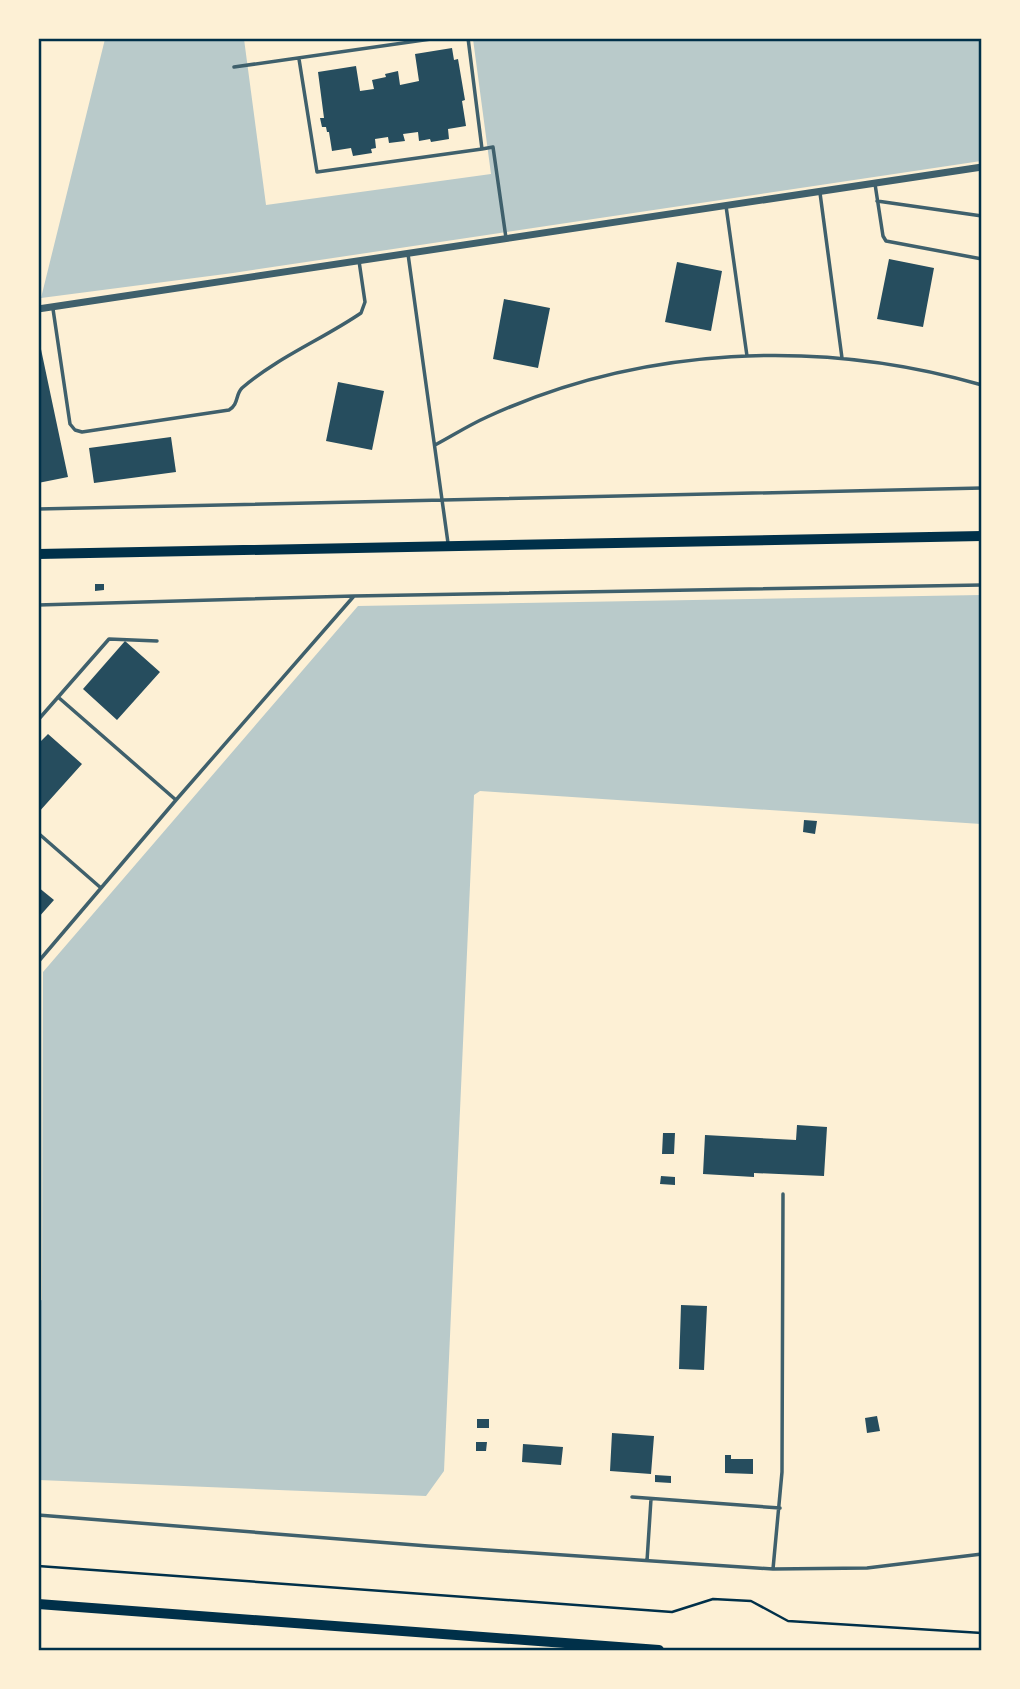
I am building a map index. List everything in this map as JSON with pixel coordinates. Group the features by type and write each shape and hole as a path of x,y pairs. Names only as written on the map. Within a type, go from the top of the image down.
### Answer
{"main road":[{"path":"38,554 982,536"},
{"path":"38,1604 659,1650"}],"street":[{"path":"38,309 982,167"}],"lane":[{"path":"234,67 438,38"},
{"path":"468,38 482,149"},
{"path":"299,59 317,173 494,147 507,240"},
{"path":"875,184 883,236 886,240 982,260"},
{"path":"820,192 842,358"},
{"path":"877,201 982,216"},
{"path":"726,206 747,356"},
{"path":"408,254 449,546"},
{"path":"53,307 70,424 75,430 82,432 216,412 233,408 242,388 279,362 362,313 365,302 359,261"},
{"path":"435,445 486,418 575,384 668,363 747,356 842,358 906,367 982,385"},
{"path":"38,509 982,488"},
{"path":"38,605 982,585"},
{"path":"38,962 354,597"},
{"path":"38,720 109,639 157,641"},
{"path":"58,697 176,800"},
{"path":"38,833 101,888"},
{"path":"773,1569 783,1459 783,1194"},
{"path":"632,1497 780,1508"},
{"path":"647,1561 651,1499"},
{"path":"38,1515 773,1569 867,1568 982,1554"}],"path":[{"path":"38,1566 671,1612 713,1600 751,1601 789,1621 982,1633"}],"shaded area":[{"path":"105,39 244,39 266,205 491,174 473,39 981,39 981,161 233,273 41,298"},
{"path":"981,595 981,824 480,791 474,795 444,1471 426,1496 39,1480 38,1301 42,1300 43,972 358,606"}],"building":[{"path":"452,48 454,60 458,59 466,126 448,129 449,139 419,141 418,132 403,134 405,141 389,143 388,137 375,139 376,148 371,149 372,153 353,156 351,148 332,151 329,132 326,127 322,127 320,118 324,118 318,72 356,66 360,91 374,89 372,80 398,71 400,85 419,81 415,54"},
{"path":"889,259 934,268 923,327 877,319"},
{"path":"677,262 722,271 711,331 665,322"},
{"path":"504,299 550,308 538,368 493,359"},
{"path":"38,335 68,477 38,483"},
{"path":"338,382 384,391 372,450 326,441"},
{"path":"171,437 176,472 94,483 89,448"},
{"path":"95,584 104,584 104,590 95,591"},
{"path":"125,641 160,672 117,720 83,689"},
{"path":"48,734 82,764 38,813 38,744"},
{"path":"804,820 817,821 815,834 803,832"},
{"path":"38,887 54,900 38,918"},
{"path":"797,1125 827,1127 824,1176 754,1173 754,1177 703,1174 705,1135 796,1140"},
{"path":"663,1133 675,1133 674,1154 662,1154"},
{"path":"661,1176 675,1177 675,1185 660,1184"},
{"path":"681,1305 707,1306 704,1370 679,1369"},
{"path":"877,1416 880,1431 867,1433 865,1418"},
{"path":"477,1419 489,1419 489,1428 477,1428"},
{"path":"612,1433 654,1436 651,1474 610,1471"},
{"path":"476,1442 487,1442 486,1451 476,1451"},
{"path":"523,1444 563,1447 561,1465 522,1462"},
{"path":"725,1455 731,1455 731,1459 753,1459 753,1474 725,1473"},
{"path":"655,1475 671,1476 671,1483 655,1482"}]}
